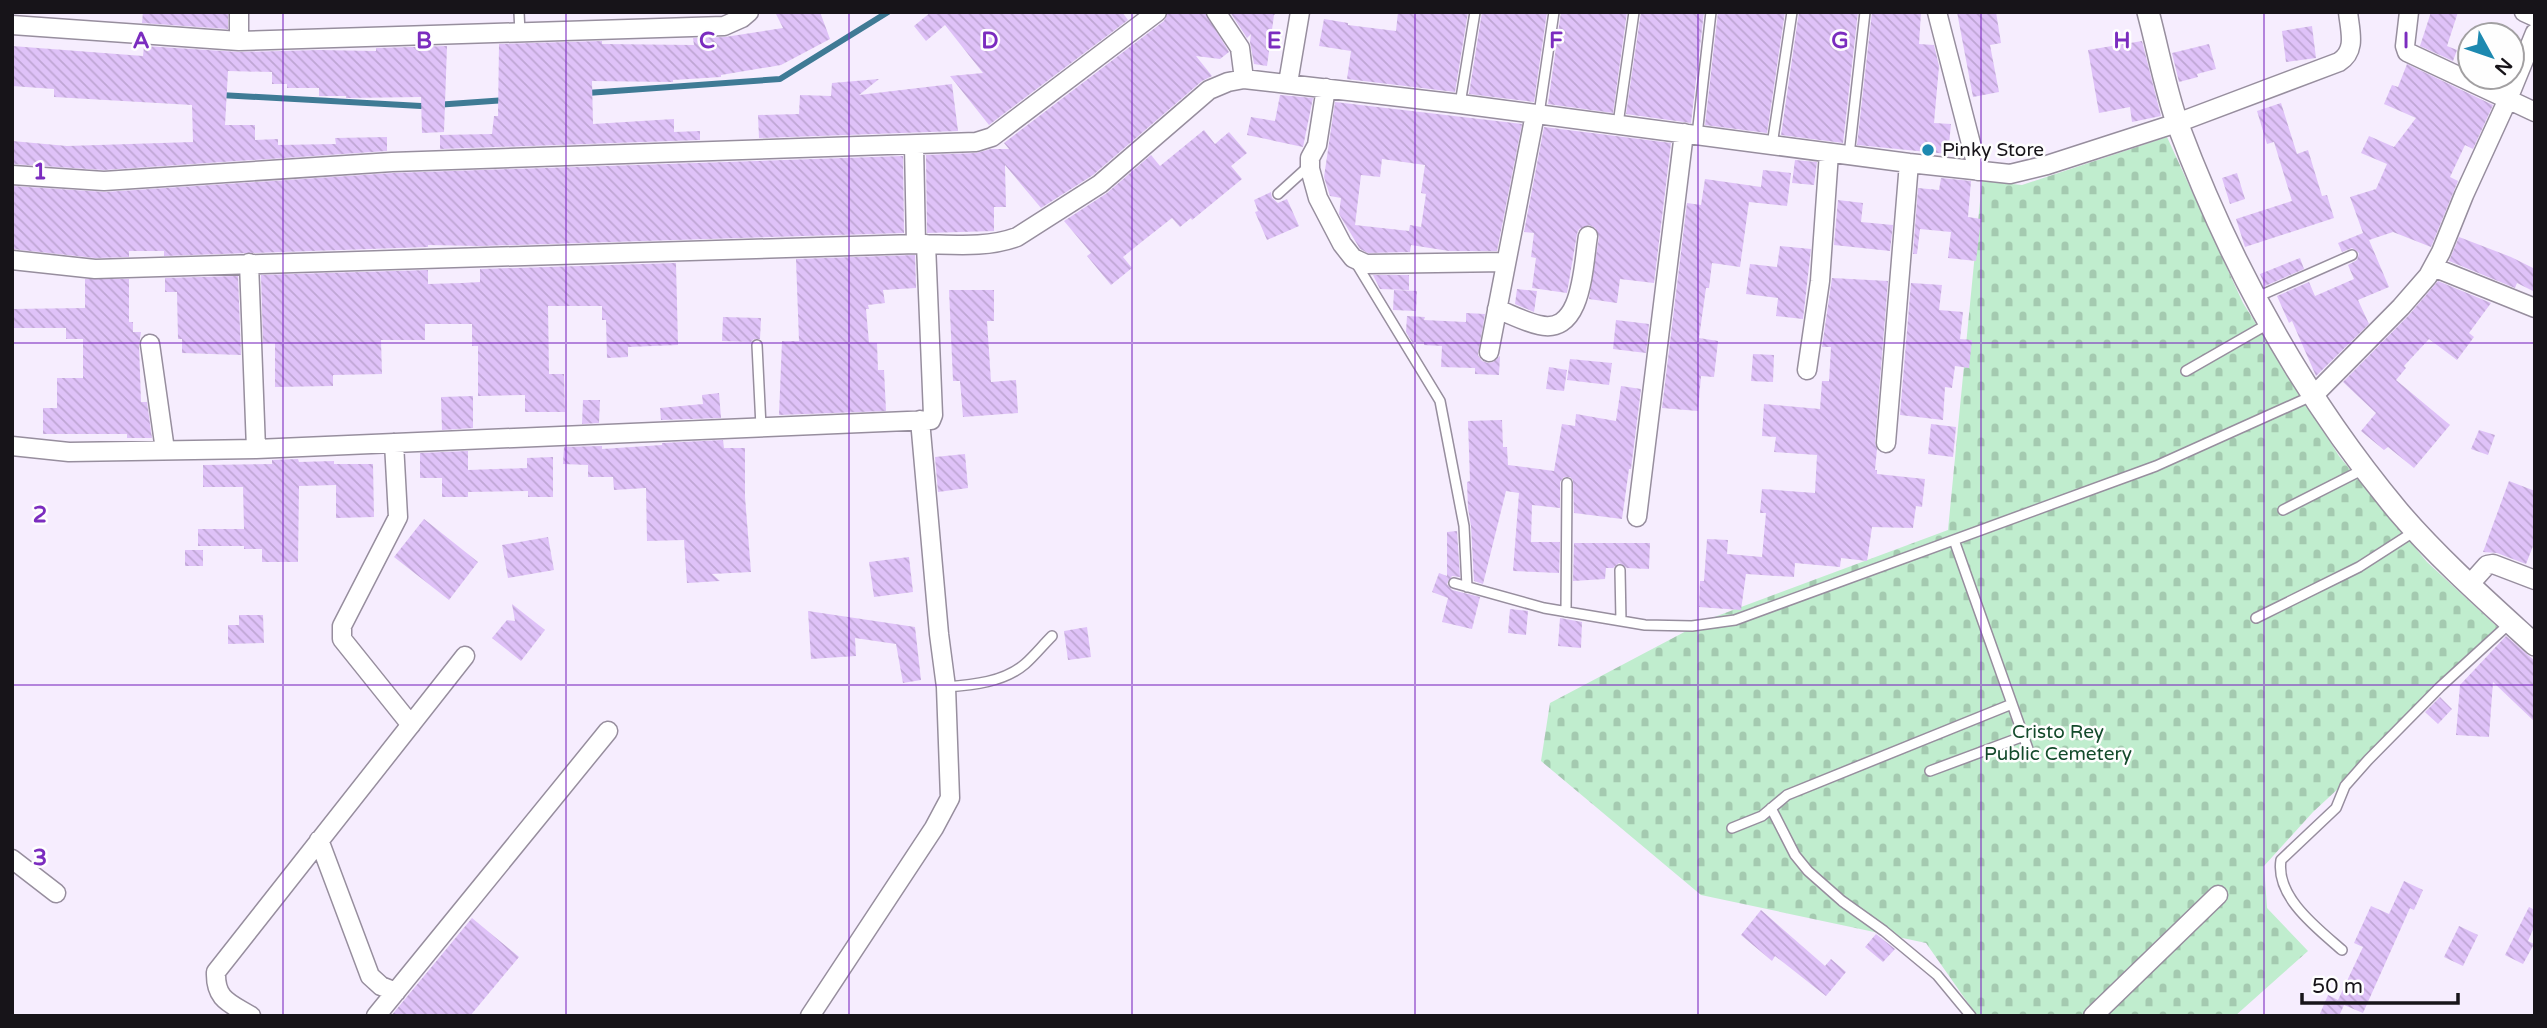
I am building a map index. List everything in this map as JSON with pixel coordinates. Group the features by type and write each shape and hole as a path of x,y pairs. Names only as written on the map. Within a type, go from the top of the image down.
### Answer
{"street":[{"path":"239,12 239,41"},
{"path":"12,25 239,41 724,26 749,12"},
{"path":"12,175 104,181 393,162 976,142 992,137 1157,12"},
{"path":"1216,12 1240,48 1244,79"},
{"path":"1287,83 1300,12"},
{"path":"1937,12 1978,171"},
{"path":"2148,12 2177,123 2227,245 2268,324 2314,394 2399,512 2535,645"},
{"path":"12,260 94,269 1002,243 1017,237 1100,184 1209,90 1244,79 2010,174 2177,123 2347,58 2352,47 2348,12"},
{"path":"2409,12 2405,46 2407,52 2535,112"},
{"path":"2524,12 2535,17"},
{"path":"2314,394 2401,307 2428,276 2535,33"},
{"path":"1326,88 1317,145 1310,164 1318,198 1342,244 1353,258 1366,264 1506,262"},
{"path":"1489,352 1537,114"},
{"path":"1637,517 1691,134"},
{"path":"12,446 69,452 256,449 930,420 933,415 914,145"},
{"path":"1807,370 1820,281 1829,153"},
{"path":"1885,443 1909,163"},
{"path":"1497,309 1539,326 1560,324 1568,318 1576,305 1588,236"},
{"path":"249,263 256,449"},
{"path":"2433,267 2535,308"},
{"path":"150,344 165,450"},
{"path":"810,1016 939,821 950,798 946,687 920,420"},
{"path":"394,443 398,517 342,626 342,639 411,725"},
{"path":"2470,584 2487,565 2493,564 2535,580"},
{"path":"251,1016 220,996 216,972 465,656"},
{"path":"376,1016 608,731"},
{"path":"319,840 370,976 382,986 396,992"},
{"path":"12,859 56,893"},
{"path":"2093,1016 2218,895"}],"lane":[{"path":"519,12 520,33"},
{"path":"1460,104 1475,12"},
{"path":"1537,114 1554,12"},
{"path":"1618,124 1634,12"},
{"path":"1691,134 1711,12"},
{"path":"1772,145 1791,12"},
{"path":"1849,155 1864,12"},
{"path":"1278,194 1310,164"},
{"path":"2256,298 2351,256"},
{"path":"1353,258 1440,401 1464,526 1466,587"},
{"path":"2186,371 2268,324"},
{"path":"757,345 761,427"},
{"path":"1454,583 1507,599 1566,612 1645,625 1692,626 1735,620 2156,466 2314,394"},
{"path":"2283,510 2366,468"},
{"path":"1566,612 1567,484"},
{"path":"2256,618 2359,567 2416,530"},
{"path":"1954,540 2028,749"},
{"path":"1620,570 1621,621"},
{"path":"2342,950 2302,915 2294,904 2279,870 2281,860 2336,808 2345,786 2368,760 2440,687 2510,622"},
{"path":"946,687 979,684 1003,677 1023,666 1052,636"},
{"path":"1732,828 1762,816 1787,795 2012,704"},
{"path":"1930,771 2024,736"},
{"path":"1771,808 1795,855 1808,871 1937,975 1971,1016"}],"green space":[{"name":"Cristo Rey Public Cemetery","path":"2167,137 2243,303 2339,456 2427,562 2505,634 2313,812 2264,866 2267,908 2308,951 2235,1016 1977,1016 1926,943 1701,895 1541,761 1550,703 1709,619 1948,530 1982,181 2022,185"}],"building":[{"path":"143,12 228,12 228,29 142,23"},
{"path":"775,12 820,12 830,39 781,65 721,77 673,82 592,81 593,124 674,119 674,132 700,131 700,140 440,149 440,135 492,134 494,116 498,116 499,44 602,41 602,44 694,45 693,38 725,37 783,28"},
{"path":"931,12 1122,12 1128,20 989,125 950,76 983,73 945,25 926,41 914,26"},
{"path":"1168,12 1205,12 1229,52 1220,59 1196,56 1212,76 1202,81 1093,175 1041,208 1005,165 1006,207 994,207 994,231 927,233 926,155 1009,149 1004,143 1164,21"},
{"path":"1230,12 1277,12 1274,15 1267,66 1254,64 1251,34 1247,38"},
{"path":"1398,12 1468,12 1455,92 1347,79 1351,51 1319,46 1324,19 1396,31"},
{"path":"1482,12 1547,12 1534,102 1469,94"},
{"path":"1561,12 1627,12 1613,113 1548,104"},
{"path":"1641,12 1704,12 1691,123 1626,114"},
{"path":"1718,12 1785,12 1767,133 1705,125"},
{"path":"1799,12 1858,12 1843,143 1781,135"},
{"path":"1872,12 1921,12 1919,44 1934,45 1939,66 1934,123 1951,124 1948,154 1857,145"},
{"path":"1957,12 1996,12 2001,43 1990,45 1999,92 1973,97"},
{"path":"2431,12 2458,12 2447,46 2456,50 2453,61 2420,46"},
{"path":"2312,26 2316,58 2286,62 2282,31"},
{"path":"2142,41 2161,116 2132,122 2130,107 2099,113 2088,50"},
{"path":"2209,44 2216,69 2179,82 2172,53"},
{"path":"12,46 143,56 144,46 239,52 376,51 376,48 447,46 444,132 422,133 421,97 319,96 319,88 287,88 287,84 272,84 272,72 228,71 225,125 255,125 255,140 278,139 278,145 336,144 335,138 387,137 387,151 104,170 12,164 12,141 67,146 193,142 192,105 54,97 54,89 12,86"},
{"path":"2407,64 2456,87 2456,91 2464,91 2493,105 2473,149 2465,145 2450,177 2458,181 2431,247 2393,232 2369,240 2389,287 2358,300 2369,324 2316,376 2292,321 2289,323 2277,296 2309,282 2315,296 2354,279 2348,265 2357,260 2359,253 2352,248 2342,252 2338,243 2363,233 2350,197 2376,189 2387,164 2361,153 2369,136 2394,147 2416,118 2384,104 2392,85 2398,87"},
{"path":"879,79 859,95 952,84 958,131 759,138 758,115 799,114 800,95 831,96 832,83"},
{"path":"1280,95 1313,98 1303,147 1247,135 1251,117 1275,121"},
{"path":"1335,102 1522,124 1497,251 1449,251 1411,245 1410,252 1368,253 1360,249 1339,214 1341,198 1330,196 1324,177","holes":["1382,159 1425,165 1421,193 1426,194 1421,227 1410,225 1409,231 1355,225 1361,175 1380,177"]},
{"path":"2281,103 2297,154 2308,150 2322,196 2327,195 2334,218 2245,247 2236,219 2292,201 2274,142 2267,144 2257,111"},
{"path":"1544,127 1671,143 1654,283 1620,279 1617,303 1589,299 1599,237 1595,228 1589,225 1579,229 1577,234 1567,293 1532,288 1536,258 1531,257 1534,233 1524,232"},
{"path":"1204,130 1215,144 1229,132 1247,153 1231,166 1242,179 1192,220 1191,218 1180,227 1172,218 1139,244 1123,257 1132,268 1111,285 1087,256 1091,253 1064,221 1107,193 1151,155 1160,166"},
{"path":"903,156 904,233 480,246 428,245 164,256 164,251 129,251 129,257 95,258 12,249 12,186 105,192 393,173"},
{"path":"1795,160 1817,162 1814,185 1792,183"},
{"path":"1763,170 1791,173 1787,206 1749,202 1740,267 1712,263 1709,288 1706,288 1699,338 1718,341 1714,377 1701,376 1698,411 1662,408 1687,203 1701,205 1705,179 1761,187"},
{"path":"2237,173 2245,199 2230,204 2222,178"},
{"path":"1941,178 1971,181 1968,217 1981,219 1976,261 1948,258 1951,232 1920,229 1917,254 1913,254 1918,188 1939,190"},
{"path":"1271,192 1272,198 1278,203 1287,199 1299,226 1267,240 1255,212 1258,211 1254,200"},
{"path":"1838,200 1863,203 1861,222 1893,225 1890,251 1834,245"},
{"path":"2459,237 2535,269 2535,292 2517,283 2515,288 2449,261"},
{"path":"1780,246 1811,249 1803,319 1776,316 1778,298 1746,294 1750,264 1777,267"},
{"path":"915,255 916,288 883,290 885,303 868,305 869,309 866,309 869,343 877,343 878,370 884,370 886,411 779,415 782,341 799,341 796,259"},
{"path":"2300,258 2304,269 2265,286 2260,274"},
{"path":"676,263 678,345 628,347 628,357 607,358 606,320 602,320 602,306 548,306 549,374 564,374 565,412 525,412 525,395 478,396 478,346 472,346 472,324 425,324 425,340 381,340 382,374 333,375 333,386 275,387 275,343 263,343 261,275 428,270 428,284 480,282 480,269"},
{"path":"1373,275 1409,275 1409,290 1380,289"},
{"path":"238,276 241,355 182,353 182,339 178,339 177,292 165,292 165,278"},
{"path":"1832,278 1888,281 1875,470 1877,474 1925,479 1922,507 1916,506 1913,528 1872,527 1867,561 1841,558 1840,567 1795,563 1794,577 1746,574 1741,610 1699,607 1707,539 1728,540 1727,554 1762,557 1766,513 1760,513 1762,489 1815,493 1817,455 1774,452 1776,437 1762,436 1764,404 1820,409 1822,381 1829,381 1831,347 1822,347"},
{"path":"85,279 129,279 129,322 133,322 133,332 141,332 141,402 147,402 152,438 127,438 127,434 43,434 43,408 57,408 57,378 83,378 83,339 66,339 66,328 12,328 12,309 85,308"},
{"path":"2438,281 2491,303 2469,333 2474,337 2457,360 2429,339 2404,366 2406,368 2396,380 2450,425 2414,468 2388,447 2384,450 2361,431 2376,413 2343,382 2409,315"},
{"path":"1911,283 1942,285 1939,310 1963,312 1960,339 1972,340 1969,368 1955,366 1952,388 1945,387 1943,420 1900,415"},
{"path":"1517,289 1537,291 1534,312 1515,304"},
{"path":"949,290 994,290 994,321 987,321 991,382 1016,380 1018,413 963,417 960,381 953,381"},
{"path":"1394,290 1417,291 1416,311 1393,310"},
{"path":"1466,313 1485,314 1478,355 1482,361 1488,363 1500,356 1499,375 1475,374 1475,368 1441,367 1442,346 1412,342 1406,332 1407,316 1425,317 1424,320 1466,322"},
{"path":"723,317 761,318 760,339 751,342 722,341"},
{"path":"1616,320 1649,324 1646,353 1613,349"},
{"path":"1753,354 1774,355 1773,382 1751,381"},
{"path":"1570,359 1612,363 1609,385 1567,380"},
{"path":"1549,367 1567,370 1564,391 1546,389"},
{"path":"1621,386 1641,389 1622,519 1574,513 1573,480 1564,477 1560,482 1560,508 1532,505 1531,542 1560,542 1559,573 1513,571 1519,493 1506,491 1483,584 1474,581 1467,482 1470,481 1468,421 1502,420 1503,447 1507,447 1508,465 1554,471 1562,424 1575,426 1576,414 1616,421"},
{"path":"719,393 721,418 661,420 660,408 703,404 702,395"},
{"path":"473,396 473,428 442,430 441,397"},
{"path":"583,400 600,400 599,423 582,424"},
{"path":"1931,424 1956,427 1953,457 1928,454"},
{"path":"2479,430 2495,435 2488,455 2471,449"},
{"path":"723,440 724,448 745,448 745,497 751,572 712,574 720,581 687,583 684,540 647,541 646,488 614,490 613,477 588,477 588,465 563,464 564,447 602,446 602,449"},
{"path":"468,451 468,470 527,468 527,458 553,457 553,497 528,497 528,491 468,492 468,497 442,497 442,478 420,478 420,453"},
{"path":"965,454 968,488 938,492 935,457"},
{"path":"298,459 299,462 373,464 374,517 336,518 336,485 299,486 298,562 262,562 262,549 244,549 244,546 198,546 198,529 244,529 243,487 203,487 203,465 272,464 272,460"},
{"path":"2509,481 2535,491 2535,541 2526,564 2497,553 2483,552"},
{"path":"424,519 478,562 449,600 394,557"},
{"path":"1457,531 1460,577 1452,576 1447,584 1452,590 1480,597 1472,629 1442,622 1448,598 1432,592 1439,573 1447,576 1447,532"},
{"path":"548,537 554,570 508,578 502,545"},
{"path":"1574,543 1650,543 1649,569 1627,568 1619,563 1613,568 1606,568 1605,579 1573,581"},
{"path":"185,550 203,550 203,566 185,566"},
{"path":"909,557 913,592 874,597 869,562"},
{"path":"512,604 545,630 521,661 492,638 507,620 515,621"},
{"path":"1510,609 1528,611 1526,635 1508,633"},
{"path":"808,611 915,627 921,680 903,683 896,644 855,638 856,656 811,659"},
{"path":"239,615 263,615 264,643 228,644 228,625 239,625"},
{"path":"1560,618 1582,622 1581,648 1558,646"},
{"path":"1087,627 1091,657 1068,660 1064,631"},
{"path":"2506,636 2535,661 2535,722 2493,682 2489,737 2456,735 2460,685"},
{"path":"2440,697 2452,709 2438,724 2425,712"},
{"path":"2404,881 2423,890 2414,910 2410,908 2363,1013 2344,1005 2339,1016 2319,1016 2328,995 2338,1000 2363,947 2354,943 2371,906 2389,914"},
{"path":"2529,907 2535,910 2535,925 2528,941 2534,944 2523,964 2505,955"},
{"path":"1761,910 1825,966 1831,959 1846,972 1826,996 1775,956 1772,961 1741,935"},
{"path":"472,918 519,957 470,1016 391,1016"},
{"path":"2459,926 2478,935 2463,966 2444,957"},
{"path":"1876,934 1895,949 1883,962 1865,947"}],"waterway":[{"path":"587,93 780,79 888,12"},
{"path":"220,95 421,106 506,100"}],"place":[{"name":"Pinky Store","path":"1928,150"}]}
